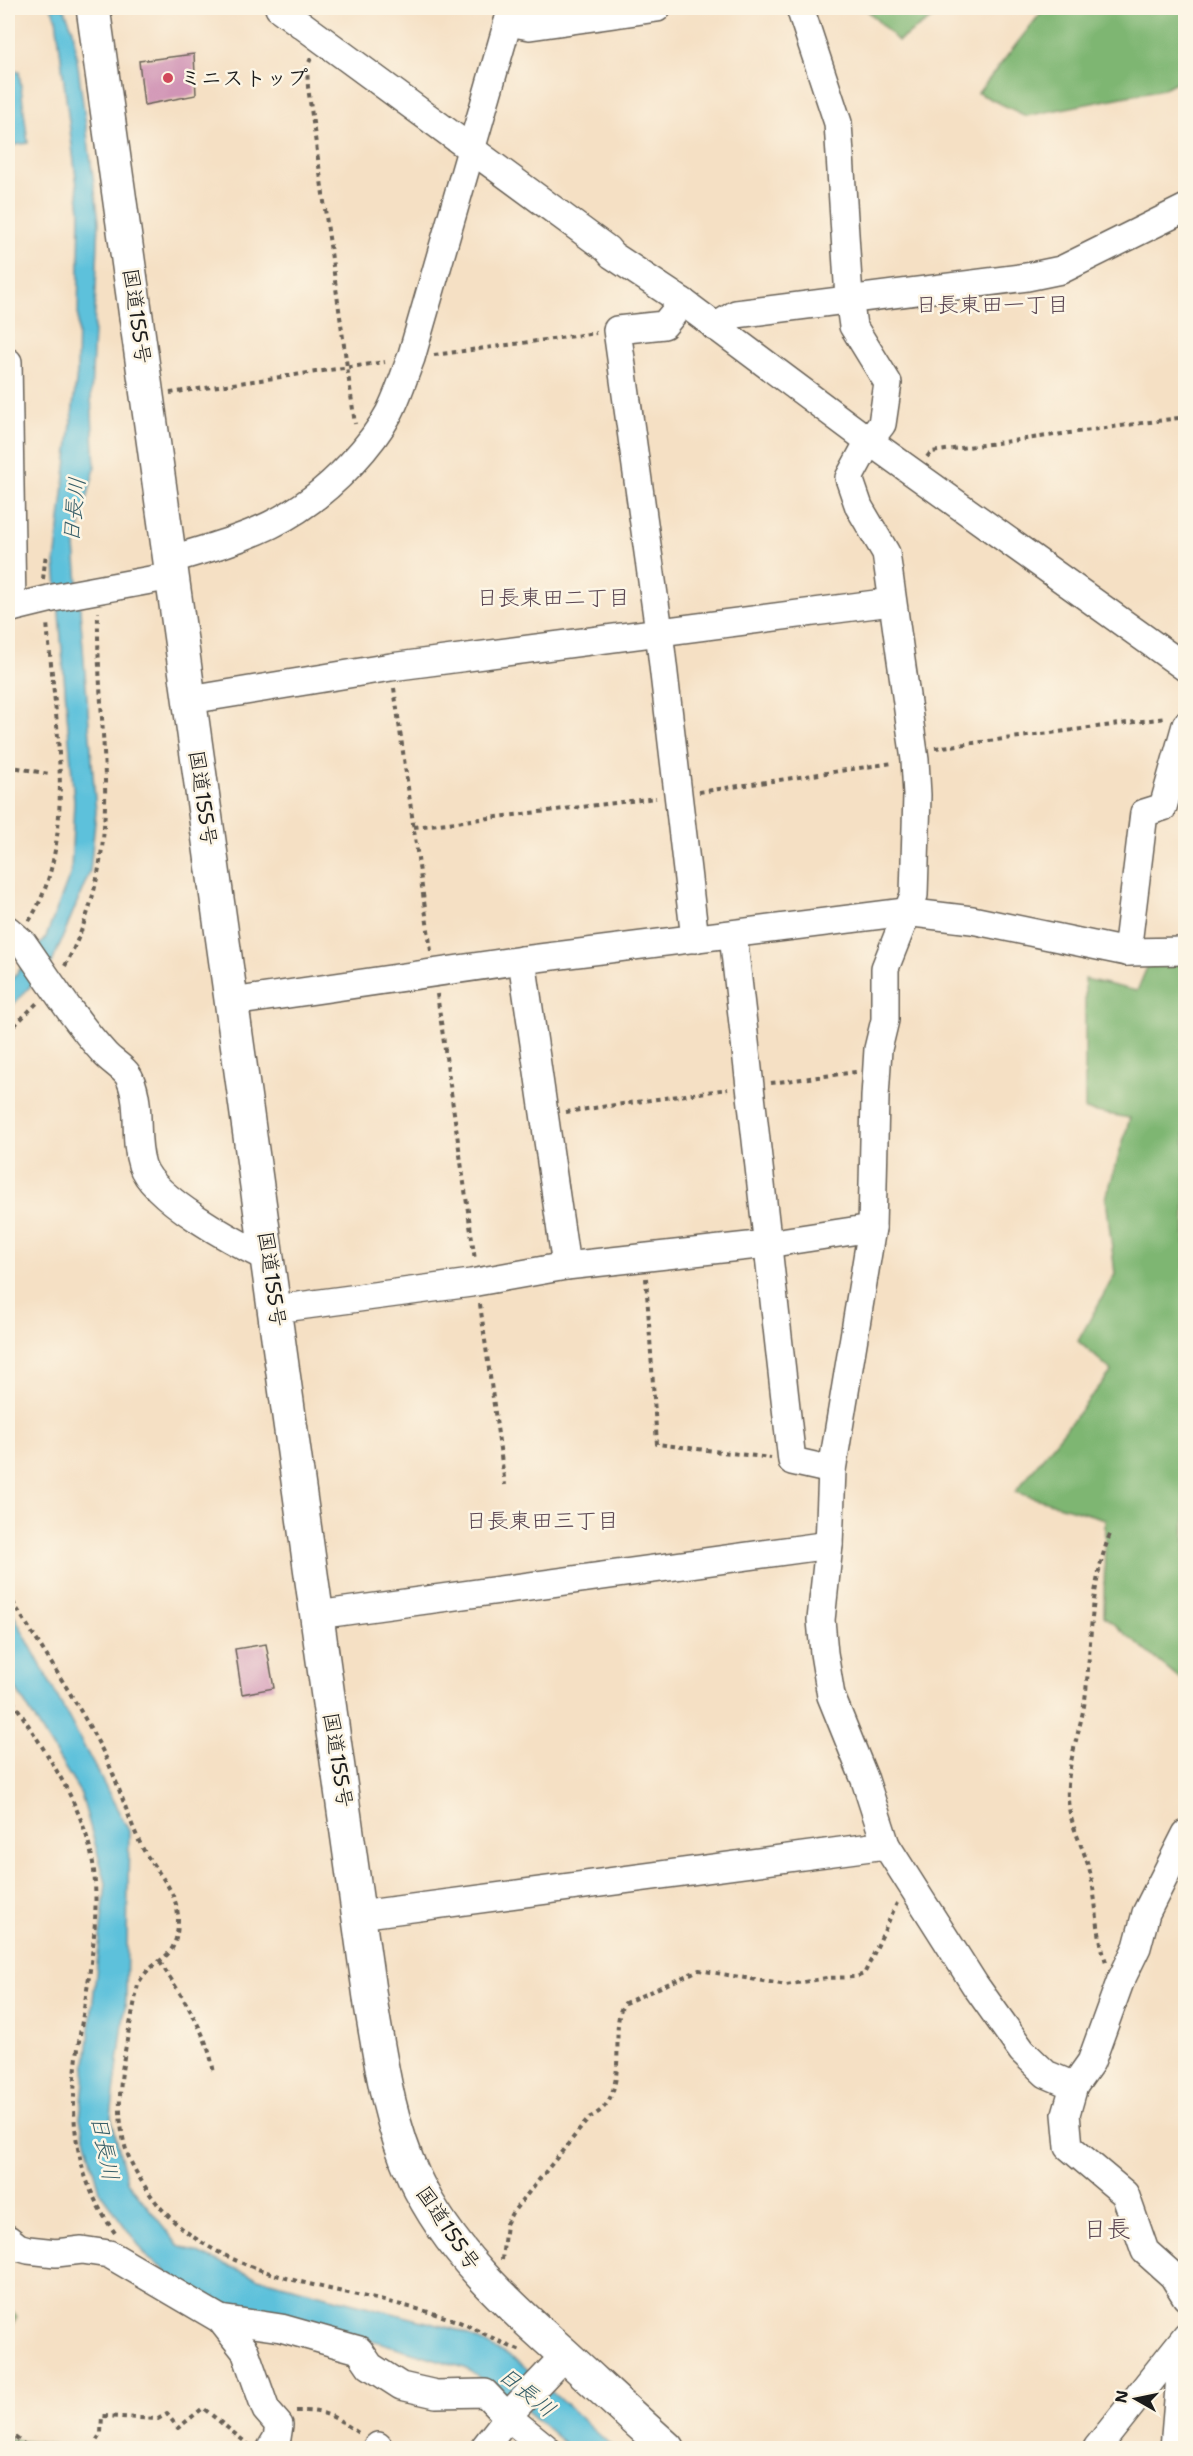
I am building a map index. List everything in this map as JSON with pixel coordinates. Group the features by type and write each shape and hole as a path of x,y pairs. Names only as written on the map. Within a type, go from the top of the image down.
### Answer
{"highway":[{"name":"国道155号","path":"93,8 276,1309 371,2005 397,2131 414,2176 433,2211 478,2274 498,2294 554,2366 667,2448"}],"street":[{"path":"279,8 608,249 612,255 683,302 869,441 1185,668"},
{"path":"8,362 10,609 94,591 172,567 301,510 335,482 367,447 389,414 411,358 510,15 530,26 657,8"},
{"path":"800,8 838,123 849,298 853,326 888,383 882,424 869,441 849,478 859,507 886,553 891,602 914,751 917,795 914,895 905,912 885,968 885,1020 878,1049 872,1228 832,1470 829,1545 822,1620 831,1696 865,1780 886,1845 911,1886 975,1985 1022,2051 1046,2074 1074,2086"},
{"path":"715,327 736,314 1018,278 1060,270 1185,208"},
{"path":"683,302 664,325 617,330 659,631 695,939"},
{"path":"190,700 369,670 891,602"},
{"path":"1127,952 1144,813 1163,807 1180,721"},
{"path":"232,1002 522,960 905,912 972,920 1127,952 1185,951"},
{"path":"733,935 792,1461 832,1470"},
{"path":"16,937 106,1055 130,1077 136,1100 138,1143 142,1165 150,1182 227,1238 269,1259"},
{"path":"522,960 566,1266"},
{"path":"276,1309 477,1282 566,1266 767,1244 872,1228"},
{"path":"317,1616 829,1545"},
{"path":"1185,1834 1146,1913 1137,1947 1120,1982 1091,2062 1074,2086 1066,2114 1069,2147 1125,2194 1145,2251 1173,2276 1185,2297"},
{"path":"359,1915 886,1845"},
{"path":"8,2239 18,2247 28,2250 56,2253 82,2250 109,2254 220,2319 245,2351 263,2403 279,2425 277,2438 271,2448"},
{"path":"220,2319 281,2328 358,2350 370,2366 400,2386 436,2394 485,2393 511,2412 546,2448"},
{"path":"1096,2448 1184,2338"},
{"path":"1174,2448 1184,2338"},
{"path":"484,2448 511,2412 554,2366"}],"path":[{"path":"324,40 307,67 308,87 357,438 367,447"},
{"path":"914,473 931,452 1185,417"},
{"path":"16,937 40,904 48,885 59,826 49,599 43,585 46,553"},
{"path":"8,1032 52,984 66,963 86,916 99,876 105,837 106,776 94,591"},
{"path":"914,751 1180,721"},
{"path":"8,766 49,774"},
{"path":"544,1115 750,1085 877,1070"},
{"path":"645,1257 657,1444 792,1461"},
{"path":"477,1282 505,1485"},
{"path":"1110,1534 1099,1562 1089,1629 1084,1701 1072,1756 1068,1799 1071,1818 1089,1870 1095,1918 1105,1959 1111,1974 1120,1982"},
{"path":"8,1594 100,1745 122,1793 140,1844 176,1898 178,1918 174,1945 160,1962 145,1971 138,1984 122,2076 120,2111 124,2142 131,2162 155,2202 173,2222 212,2250 255,2268 451,2319 554,2366"},
{"path":"8,1693 61,1780 79,1817 93,1869 97,1917 74,2072 72,2106 77,2148 85,2175 103,2217 117,2236"},
{"path":"498,2294 506,2224 590,2117 611,2096 618,2056 620,2009 647,1992 699,1970 786,1985 827,1978 856,1977 864,1974 898,1902 911,1886"},
{"path":"160,1962 200,2029 212,2056 214,2074"},
{"path":"92,2448 101,2433 102,2416 158,2419 167,2414 178,2428 203,2408 255,2448"},
{"path":"272,2417 282,2412 319,2411 330,2414 377,2447"},
{"path":"8,2432 29,2448"}],"green space":[{"path":"865,8 948,8 898,41"},
{"path":"1041,8 1185,8 1185,77 1163,89 1026,116 978,93 1044,9"},
{"path":"1185,961 1185,1683 1104,1616 1105,1519 1015,1492 1112,1371 1078,1341 1115,1274 1106,1198 1130,1118 1085,1110 1085,979 1137,991 1148,965"},
{"path":"8,2304 17,2317 8,2334"},
{"path":"8,2439 80,2448 8,2448"}],"water":[{"name":"日長川","path":"51,8 64,8 73,30 99,221 91,396 95,468 75,546 96,812 90,871 52,963 8,1010 8,984 46,937 71,872 74,801 55,563 77,372 80,210 56,18"},
{"path":"19,71 28,143 8,146 8,73"},
{"name":"日長川","path":"8,1604 129,1831 126,1999 111,2117 127,2181 178,2245 258,2278 461,2331 516,2360 614,2448 570,2448 526,2410 465,2368 352,2334 204,2298 148,2258 101,2194 80,2119 106,1883 81,1794 8,1676"}],"building":[{"name":"ミニストップ","path":"194,54 196,95 144,105 139,61"},
{"path":"266,1644 274,1688 242,1694 235,1649"}],"place":[{"name":"ミニストップ","path":"168,78"}],"district":[{"name":"日長東田一丁目","path":"992,304"},
{"name":"日長東田二丁目","path":"553,597"},
{"name":"日長東田三丁目","path":"542,1520"},
{"name":"日長","path":"1107,2229"}]}
